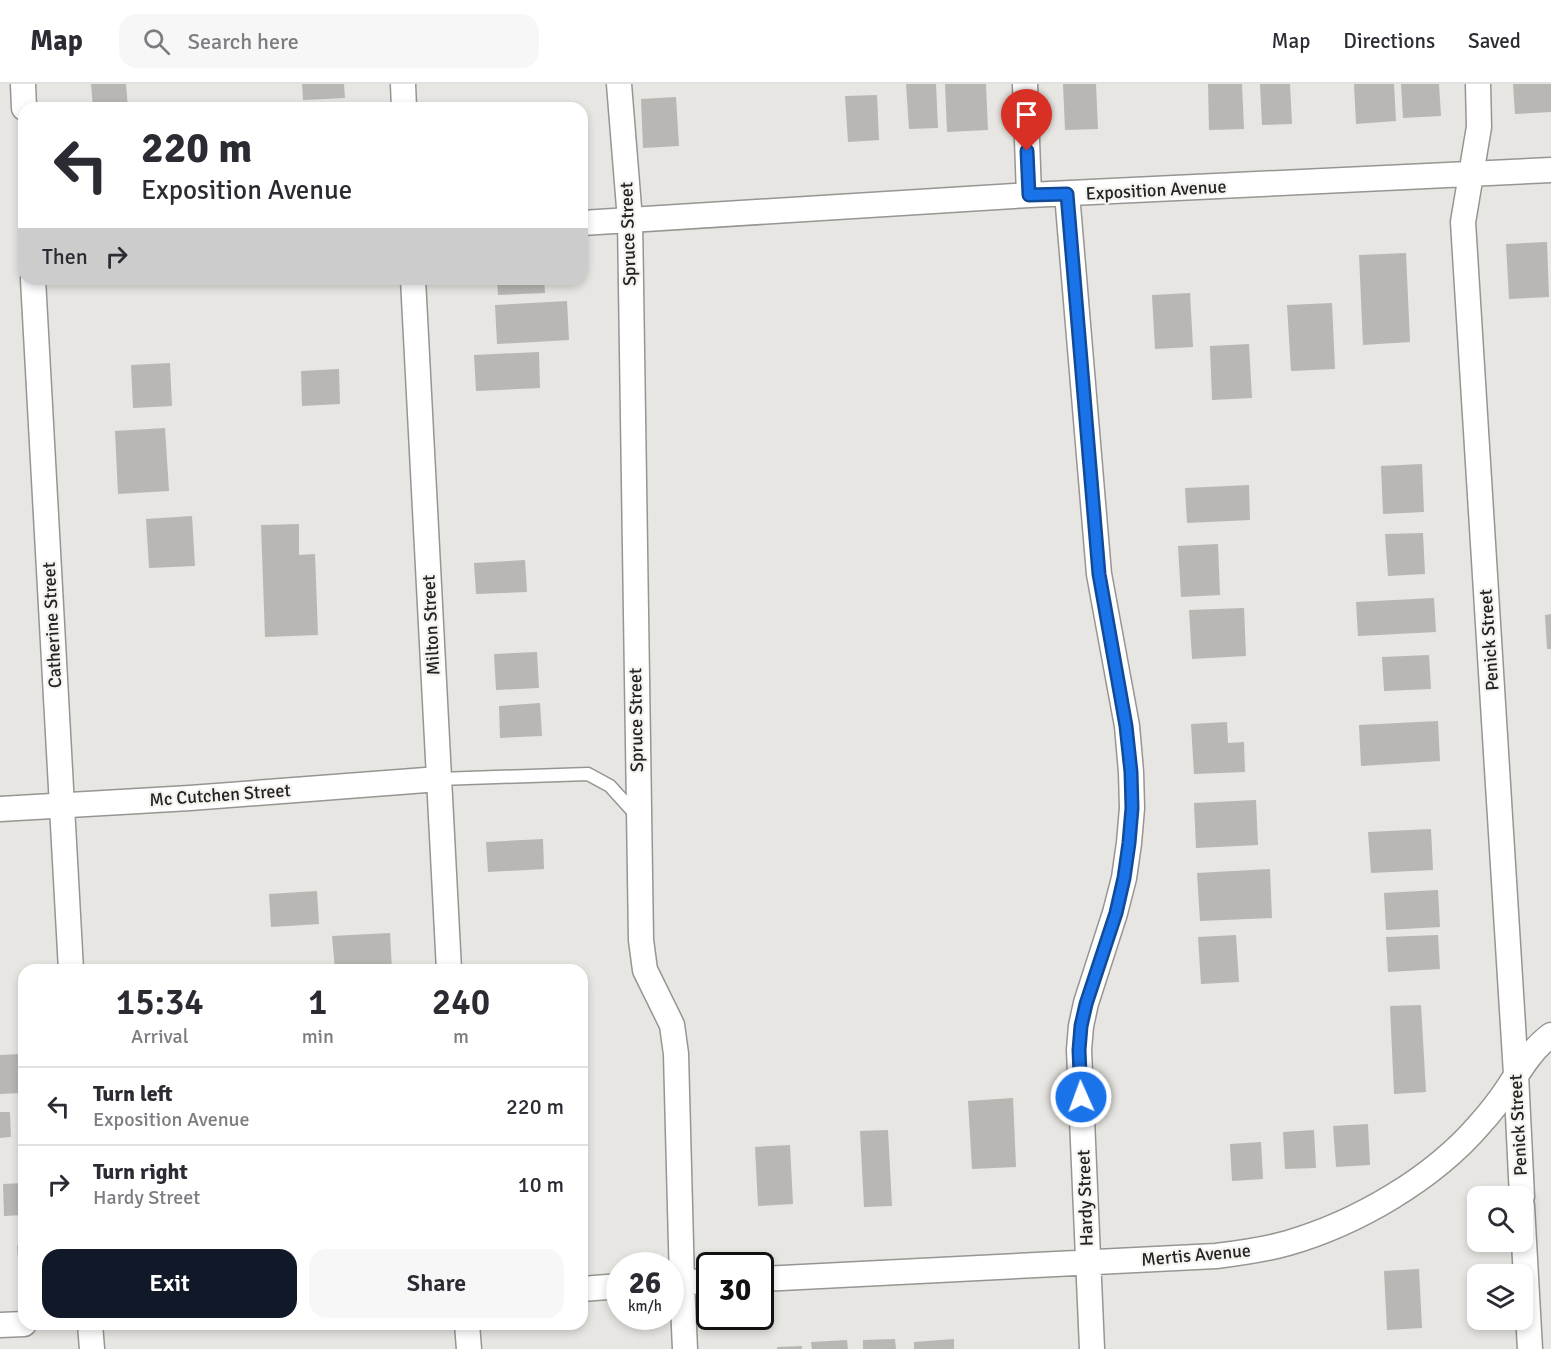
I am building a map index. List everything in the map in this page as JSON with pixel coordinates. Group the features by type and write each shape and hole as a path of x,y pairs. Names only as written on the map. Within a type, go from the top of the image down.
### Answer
{"street":[{"path":"23,84 24,102"},
{"path":"403,84 404,102"},
{"name":"Spruce Street","path":"619,84 630,220 641,940 645,970 672,1025 676,1054 676,1252"},
{"path":"1024,84 1029,195"},
{"name":"Penick Street","path":"1478,84 1479,127 1462,222 1521,1186"},
{"name":"Exposition Avenue","path":"588,223 1029,195 1551,170"},
{"name":"Hardy Street","path":"1067,194 1099,574 1126,726 1132,808 1124,878 1116,913 1086,1004 1079,1050 1092,1349"},
{"name":"Catherine Street","path":"33,285 71,964"},
{"name":"Milton Street","path":"413,285 449,964"},
{"name":"Mc Cutchen Street","path":"0,809 190,798 440,779"},
{"name":"Mertis Avenue","path":"774,1278 1216,1256 1287,1243 1354,1218 1417,1181 1479,1125 1508,1089 1532,1052 1551,1035"},
{"path":"1525,1252 1530,1349"},
{"path":"588,1289 606,1287"},
{"path":"0,1325 18,1324"},
{"path":"90,1330 92,1349"},
{"path":"467,1330 469,1349"},
{"name":"Spruce Street","path":"682,1330 685,1349"}],"lane":[{"path":"440,779 588,774 610,786 638,817"}],"building":[{"path":"91,84 126,84 128,102 92,102"},
{"path":"302,84 344,84 345,98 303,100"},
{"path":"906,84 936,84 938,128 909,129"},
{"path":"945,84 986,84 988,130 947,132"},
{"path":"1063,84 1096,84 1098,129 1065,130"},
{"path":"1208,84 1242,84 1244,129 1209,130"},
{"path":"1260,84 1290,84 1292,124 1262,125"},
{"path":"1354,84 1394,84 1396,121 1356,124"},
{"path":"1401,84 1439,84 1441,116 1403,118"},
{"path":"1513,84 1551,84 1551,112 1515,114"},
{"path":"877,95 879,140 848,142 845,96"},
{"path":"676,97 679,146 643,148 641,99"},
{"path":"1547,242 1549,297 1509,299 1506,244"},
{"path":"1406,253 1410,342 1363,345 1359,255"},
{"path":"497,285 544,285 545,293 498,295"},
{"path":"1190,293 1193,347 1155,349 1152,295"},
{"path":"567,301 569,340 497,344 495,305"},
{"path":"1332,303 1335,369 1291,371 1287,305"},
{"path":"1249,344 1252,398 1212,400 1210,346"},
{"path":"539,352 540,388 476,391 474,355"},
{"path":"170,363 172,406 133,408 131,365"},
{"path":"339,369 340,404 302,406 301,371"},
{"path":"165,428 169,491 118,494 115,431"},
{"path":"1422,464 1424,512 1383,514 1381,466"},
{"path":"1249,485 1250,520 1187,523 1185,488"},
{"path":"192,516 195,566 149,568 146,519"},
{"path":"299,524 299,555 315,554 318,635 265,637 261,525"},
{"path":"1423,533 1425,574 1388,576 1385,534"},
{"path":"1218,544 1220,595 1181,597 1178,546"},
{"path":"525,560 527,592 476,594 474,563"},
{"path":"1434,598 1436,632 1358,636 1356,602"},
{"path":"1244,608 1246,656 1192,659 1189,610"},
{"path":"1551,614 1551,649 1547,649 1545,615"},
{"path":"537,652 539,688 496,690 494,654"},
{"path":"1429,655 1431,689 1384,691 1382,657"},
{"path":"540,703 542,736 500,738 499,706"},
{"path":"1438,721 1440,761 1361,766 1359,725"},
{"path":"1227,722 1228,743 1244,742 1245,772 1194,774 1191,724"},
{"path":"1256,800 1258,845 1196,848 1194,803"},
{"path":"1431,829 1433,870 1371,873 1368,832"},
{"path":"543,839 544,869 488,872 486,842"},
{"path":"1270,869 1272,918 1200,921 1197,873"},
{"path":"1438,890 1440,927 1386,930 1384,893"},
{"path":"317,891 319,924 271,927 269,894"},
{"path":"390,933 392,964 334,964 332,936"},
{"path":"1236,935 1239,982 1201,984 1198,937"},
{"path":"1438,935 1440,969 1388,972 1386,937"},
{"path":"1421,1005 1426,1092 1394,1094 1390,1006"},
{"path":"18,1054 18,1093 0,1094 0,1055"},
{"path":"1013,1098 1016,1167 972,1169 968,1101"},
{"path":"0,1112 10,1112 11,1137 0,1138"},
{"path":"1368,1124 1370,1165 1336,1167 1333,1126"},
{"path":"888,1130 892,1206 864,1207 860,1131"},
{"path":"1314,1130 1316,1168 1285,1169 1283,1132"},
{"path":"1261,1142 1263,1179 1232,1181 1230,1144"},
{"path":"790,1145 793,1204 758,1206 755,1147"},
{"path":"18,1183 18,1215 4,1216 3,1184"},
{"path":"1419,1269 1422,1328 1387,1330 1384,1271"},
{"path":"895,1339 896,1349 863,1349 863,1340"},
{"path":"954,1339 954,1349 914,1349 914,1342"},
{"path":"847,1340 848,1349 812,1349 811,1342"},
{"path":"802,1346 802,1349 777,1349 777,1347"}],"route":[{"path":"1027,151 1029,195 1067,194 1099,574 1126,726 1131,772 1132,808 1124,878 1116,913 1081,1026 1079,1050 1081,1097"}]}
